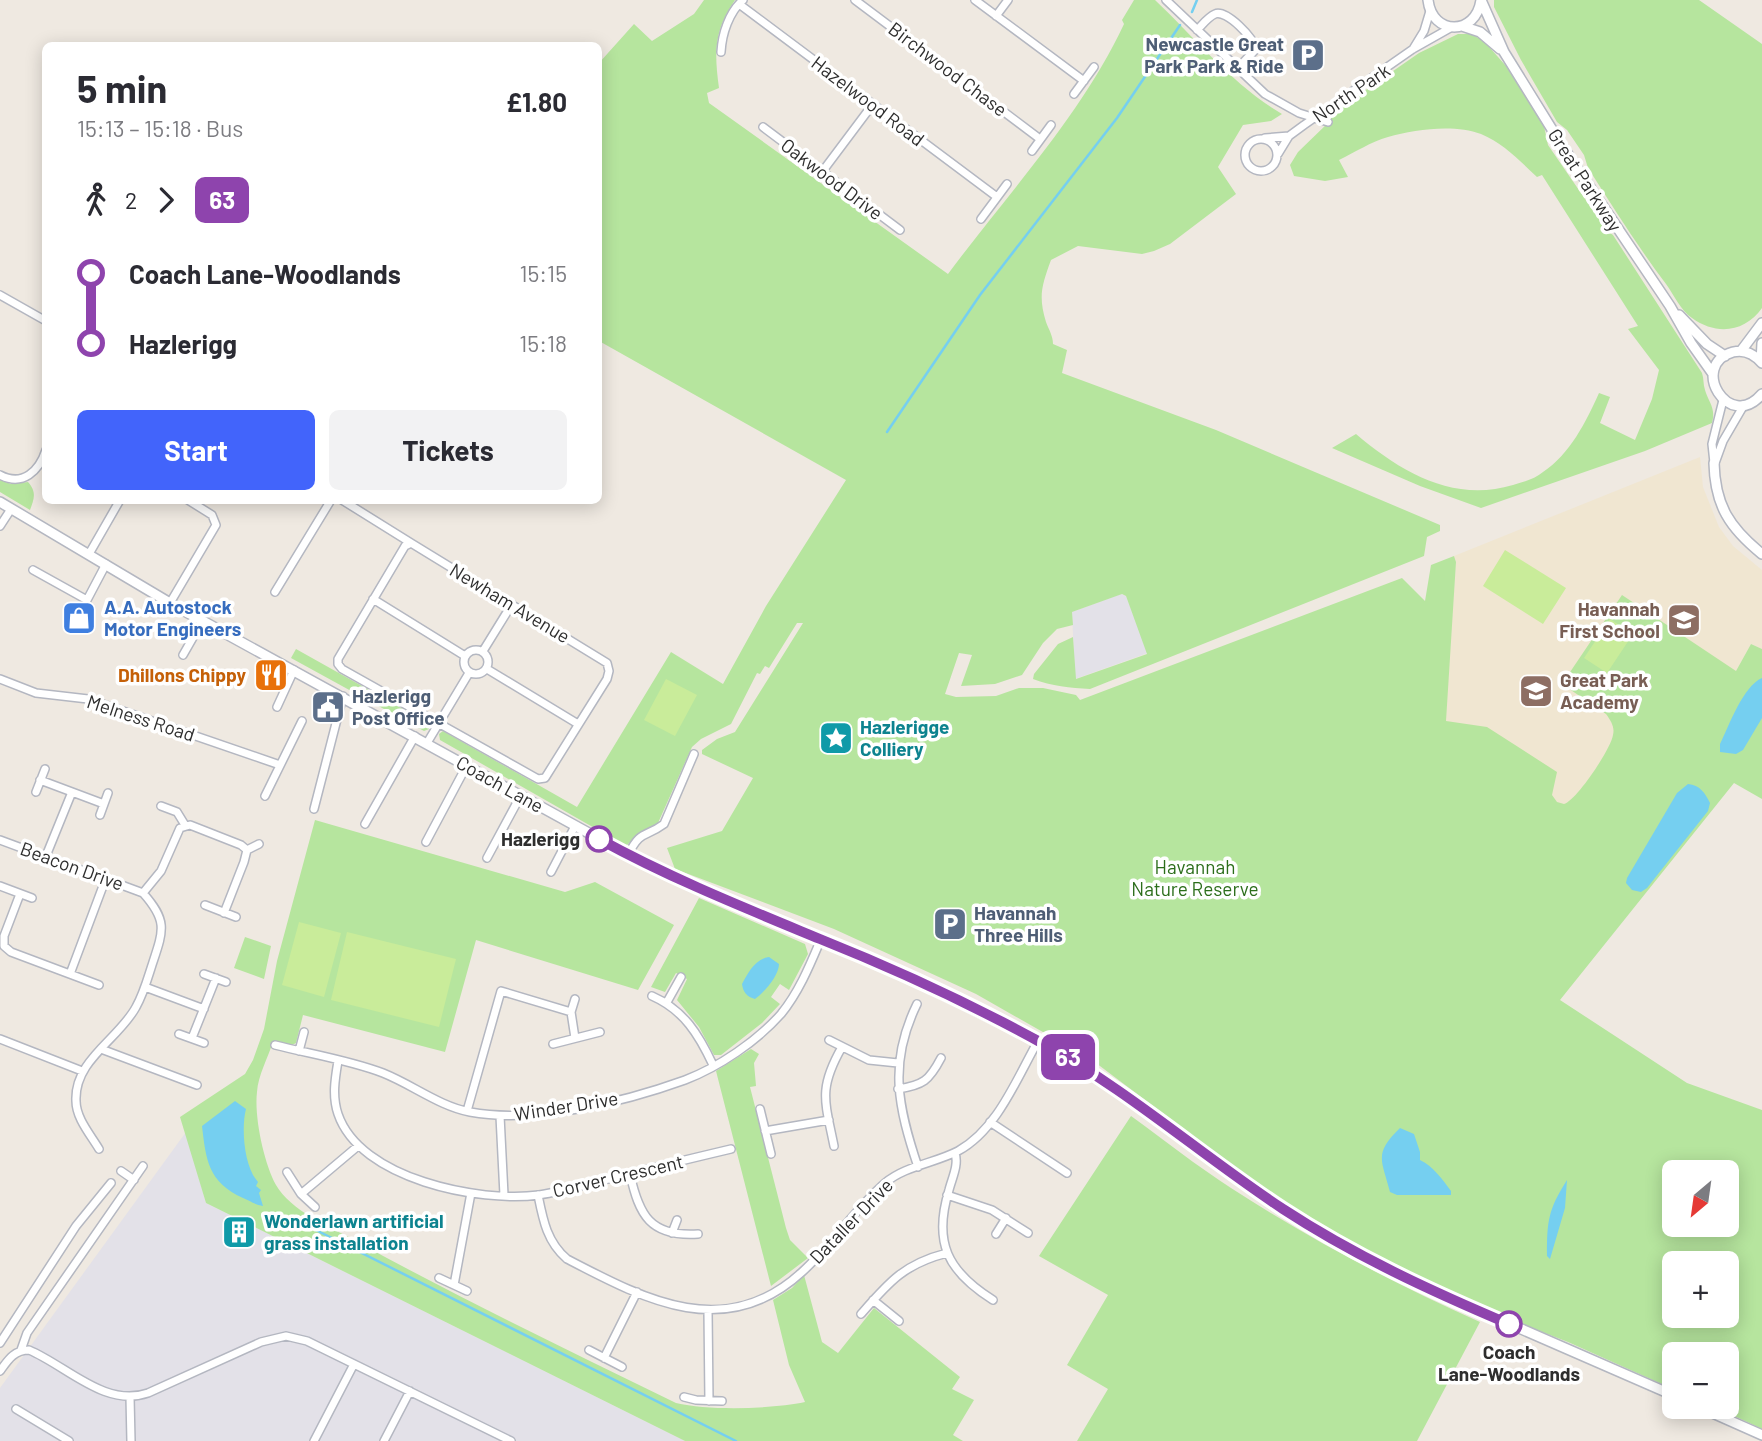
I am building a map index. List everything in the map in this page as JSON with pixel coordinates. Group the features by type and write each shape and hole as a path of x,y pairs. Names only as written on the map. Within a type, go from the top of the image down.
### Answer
{"street":[{"name":"Birchwood Chase","path":"855,0 1040,139"},
{"path":"975,0 1084,81"},
{"path":"996,16 1008,0"},
{"path":"1166,0 1273,100 1328,122"},
{"path":"1428,0 1430,11"},
{"name":"Great Parkway","path":"1457,27 1475,18 1481,0"},
{"name":"Great Parkway","path":"1481,0 1504,52 1561,144 1713,374 1714,385 1723,400"},
{"path":"721,52 724,32 741,2"},
{"name":"Hazelwood Road","path":"741,2 997,197"},
{"name":"Great Parkway","path":"1430,11 1439,22 1480,32 1504,52"},
{"name":"North Park","path":"1413,49 1424,31 1430,11"},
{"path":"1197,30 1212,15 1219,13 1253,40 1256,49 1237,69"},
{"name":"North Park","path":"1265,138 1255,139 1247,146 1247,163 1256,170 1266,170 1275,164 1289,136 1314,118 1413,49 1457,27"},
{"path":"1074,94 1094,67"},
{"path":"822,172 873,104"},
{"path":"1032,151 1051,125"},
{"name":"Oakwood Drive","path":"763,127 900,230"},
{"path":"1265,138 1289,136"},
{"path":"1265,138 1274,144 1278,154"},
{"path":"981,219 1007,184"},
{"path":"0,295 42,319"},
{"name":"Great Parkway","path":"1670,306 1707,344 1725,356"},
{"path":"1713,374 1717,364 1725,356 1741,351 1762,323"},
{"path":"1762,343 1762,363"},
{"path":"1741,351 1762,363"},
{"path":"1714,463 1723,441 1746,405 1762,394"},
{"path":"1762,406 1733,405 1723,400 1712,444 1718,494 1728,519 1741,536 1762,554"},
{"path":"0,475 11,479 28,476 36,471 42,458"},
{"name":"Coach Lane","path":"0,502 170,603 628,855 673,877 900,973 1038,1041 1088,1069 1272,1201 1330,1238 1400,1276 1662,1390"},
{"path":"89,554 118,504"},
{"path":"170,603 216,525 212,515 194,504"},
{"path":"275,592 329,504"},
{"name":"Newham Avenue","path":"348,504 408,544 607,663 607,678 578,724"},
{"path":"0,527 11,509"},
{"path":"408,544 373,599 338,659 338,664 342,669 538,779 545,778 578,724 486,668"},
{"path":"33,570 87,600 106,564"},
{"path":"373,599 465,656"},
{"path":"483,651 512,604"},
{"path":"183,654 203,620"},
{"path":"476,649 483,651 488,657 486,668 477,674 470,673 463,662 465,656 476,649"},
{"path":"277,707 294,670"},
{"path":"427,743 470,673"},
{"name":"Melness Road","path":"0,678 36,693 88,699 280,765"},
{"path":"314,808 343,696"},
{"path":"265,796 302,721"},
{"path":"365,824 415,736"},
{"path":"628,855 642,835 664,824 694,754"},
{"path":"426,842 467,765"},
{"path":"36,792 45,769"},
{"path":"40,780 104,804"},
{"path":"46,856 72,792"},
{"path":"100,815 108,793"},
{"path":"487,858 521,795"},
{"path":"161,806 177,812 185,825"},
{"path":"143,893 161,871 180,828 185,825 241,845 247,850"},
{"path":"551,872 575,825"},
{"name":"Beacon Drive","path":"0,840 143,893 161,919 163,933 135,1009 82,1071"},
{"path":"247,850 259,844"},
{"path":"225,912 247,850"},
{"path":"70,974 106,878"},
{"path":"0,886 32,898"},
{"path":"20,894 4,936 4,946 10,952 99,985"},
{"path":"205,905 236,917"},
{"name":"Winder Drive","path":"275,1045 390,1076 439,1101 467,1111 500,1116 548,1113 584,1107 685,1079 713,1065 761,1033 797,993 821,939"},
{"path":"204,974 226,982"},
{"path":"667,1002 681,977"},
{"path":"192,1038 216,978"},
{"path":"145,987 204,1009"},
{"path":"467,1111 501,991 571,1012"},
{"path":"652,996 667,1002 686,1020 713,1065"},
{"path":"575,999 571,1012 575,1038"},
{"path":"917,1004 904,1036 898,1063 898,1089 905,1128 918,1167"},
{"path":"299,1051 304,1032"},
{"path":"553,1044 600,1032"},
{"path":"179,1034 204,1043"},
{"path":"0,1039 82,1071 75,1101 80,1117 99,1149"},
{"path":"829,1040 869,1059 898,1063"},
{"name":"Dataller Drive","path":"538,1195 544,1225 558,1251 588,1270 682,1308 708,1311 729,1309 786,1285 803,1271 887,1181 965,1147 990,1122 1038,1041"},
{"path":"834,1146 825,1099 825,1083 842,1047"},
{"path":"101,1049 193,1083 185,1092"},
{"path":"898,1089 931,1078 940,1058"},
{"name":"Corver Crescent","path":"338,1061 335,1102 342,1123 358,1146 399,1171 454,1190 538,1195 731,1149"},
{"path":"760,1109 771,1154"},
{"path":"500,1116 504,1195"},
{"path":"765,1131 829,1120"},
{"path":"990,1122 1068,1173"},
{"path":"301,1194 358,1146"},
{"path":"955,1153 957,1163 947,1195 942,1238 947,1254 960,1276 993,1300"},
{"path":"21,1350 27,1333 143,1166"},
{"path":"121,1171 134,1180"},
{"path":"287,1172 301,1194 315,1207"},
{"path":"630,1174 637,1203 643,1214 655,1225 672,1233 698,1234"},
{"path":"0,1343 76,1226 109,1186 113,1195"},
{"path":"454,1285 471,1193"},
{"path":"947,1195 992,1210 1028,1233"},
{"path":"996,1234 1006,1219"},
{"path":"672,1233 677,1220"},
{"path":"861,1314 908,1267 947,1254"},
{"path":"439,1278 467,1292"},
{"path":"604,1358 637,1292"},
{"path":"873,1300 899,1321"},
{"path":"708,1311 709,1401"},
{"path":"0,1371 13,1354 21,1350 37,1353 109,1393 130,1397 148,1393 243,1350 286,1336 307,1341 511,1441"},
{"path":"589,1350 622,1367"},
{"path":"314,1441 354,1364"},
{"path":"384,1441 410,1391"},
{"path":"130,1397 131,1441"},
{"path":"684,1397 722,1401"},
{"path":"16,1409 69,1441"},
{"path":"1726,1419 1762,1435"}],"shaded area":[{"name":"Great Park Academy","path":"1700,457 1703,487 1719,527 1733,546 1762,570 1762,649 1751,644 1619,887 1444,739 1456,562 1454,556"},
{"path":"1121,594 1126,596 1148,653 1075,679 1072,612"},
{"path":"186,1132 206,1203 685,1441 0,1441 0,1388"}],"green space":[{"name":"Havannah Nature Reserve","path":"704,0 735,0 719,32 716,63 719,88 707,93 709,103 948,274 1087,90 1107,58 1124,24 1122,20 1134,0 1155,0 1231,76 1282,114 1271,121 1243,125 1218,167 1236,194 1170,244 1142,254 1078,246 1051,260 1043,284 1042,305 1053,344 1067,350 1062,373 1216,430 1440,525 1440,531 1427,537 1424,556 1090,689 1047,683 1033,679 1034,674 1058,644 1073,637 1076,679 1147,654 1126,596 1122,594 1072,612 1073,625 1057,629 1043,643 1022,675 995,684 961,686 972,655 959,653 945,694 956,697 996,696 1019,688 1043,688 1076,695 1080,700 1402,578 1425,601 1431,565 1454,556 1456,562 1446,721 1487,727 1557,772 1552,795 1557,802 1564,804 1592,774 1611,742 1613,729 1606,714 1562,684 1622,595 1736,671 1751,644 1762,649 1762,799 1734,783 1560,1000 1687,1083 1762,1110 1762,1429 1739,1418 1739,1342 1662,1342 1662,1384 1425,1283 1364,1252 1288,1204 1234,1167 1092,1060 976,994 834,929 675,869 667,848 722,831 753,778 702,754 702,750 717,739 735,732 803,623 797,623 769,668 765,666 760,674 757,673 731,724 701,739 692,747 658,823 642,831 626,846 440,740 439,734 443,731 577,807 671,652 723,684 766,606 846,480 602,343 602,60 634,24 652,41 694,14"},
{"path":"1494,0 1699,0 1762,44 1762,308 1755,316 1739,326 1721,329 1701,324 1684,311 1588,168 1584,155 1567,130 1557,122 1521,60 1494,7"},
{"path":"1458,34 1470,34 1483,40 1506,66 1544,126 1548,145 1607,231 1613,235 1702,373 1713,413 1712,423 1645,451 1481,508 1420,486 1332,448 1356,434 1391,461 1429,481 1469,490 1491,490 1513,485 1536,477 1553,465 1583,426 1599,393 1610,397 1600,423 1635,440 1652,399 1659,370 1628,329 1638,326 1542,175 1537,177 1497,142 1481,134 1459,129 1410,132 1369,144 1339,160 1348,177 1325,181 1294,176 1290,165 1298,152 1329,122 1327,117 1419,53"},
{"path":"0,480 11,484 28,482 34,492 30,510 0,492"},
{"path":"1505,550 1566,588 1543,624 1483,586"},
{"path":"1610,619 1633,634 1607,673 1584,658"},
{"path":"296,649 428,723 429,729 424,731 291,658"},
{"path":"666,679 697,695 675,736 644,720"},
{"path":"315,820 565,892 595,882 674,925 638,990 476,940 445,1052 303,1015 296,1043 290,1046 273,1042 261,1073 256,1102 261,1140 268,1165 276,1185 291,1203 322,1223 474,1303 676,1403 690,1406 740,1408 805,1402 789,1365 773,1300 792,1288 804,1275 822,1342 838,1353 874,1308 960,1377 952,1389 974,1400 953,1435 963,1441 685,1441 206,1203 180,1117 245,1074 253,1060 264,1029 277,961"},
{"path":"699,898 805,944 808,954 789,990 780,984 771,997 780,1004 762,1023 721,1055 714,1055 699,1027 677,1000 687,979 676,973 665,992 651,987"},
{"path":"299,922 341,933 324,997 282,985"},
{"path":"347,932 456,959 439,1027 331,1000"},
{"path":"245,937 271,946 264,979 234,968"},
{"path":"751,1049 759,1054 754,1063 756,1086 750,1087 786,1228 790,1240 808,1258 771,1286 716,1071"},
{"path":"1131,1116 1218,1180 1291,1225 1384,1276 1480,1322 1417,1441 1077,1441 1108,1389 1067,1365 1108,1295 1039,1256"}],"water":[{"path":"1762,678 1762,718 1743,750 1736,754 1720,752 1720,744 1737,707 1755,682"},
{"path":"1688,784 1696,786 1704,793 1710,803 1708,811 1647,888 1641,892 1632,890 1626,883 1627,878 1677,793"},
{"path":"769,957 779,964 777,973 763,992 755,999 752,998 746,994 742,984 756,964"},
{"path":"235,1101 246,1109 245,1147 250,1167 258,1182 256,1186 261,1190 259,1193 263,1206 231,1192 222,1185 211,1169 205,1149 202,1126"},
{"path":"1400,1128 1414,1134 1420,1160 1437,1174 1451,1191 1451,1195 1397,1195 1390,1192 1383,1165 1383,1151"},
{"path":"1567,1180 1565,1208 1550,1259 1547,1256 1547,1234 1550,1216"}],"waterway":[{"path":"1192,12 1197,0"},
{"path":"887,432 980,295 1117,118 1180,25"},
{"path":"298,1221 736,1441"}],"bus line":[{"name":"63","path":"599,839 673,877 900,973 1038,1041 1088,1069 1136,1101 1231,1172 1330,1238 1400,1276 1509,1324"}],"place":[{"name":"Newcastle Great Park Park & Ride","path":"1308,55"},
{"name":"A.A. Autostock Motor Engineers","path":"79,618"},
{"name":"Havannah First School","path":"1684,620"},
{"name":"Dhillons Chippy","path":"271,675"},
{"name":"Great Park Academy","path":"1536,691"},
{"name":"Hazlerigg Post Office","path":"328,707"},
{"name":"Hazlerigge Colliery","path":"836,738"},
{"name":"Hazlerigg","path":"599,839"},
{"name":"Havannah Three Hills","path":"950,924"},
{"name":"Wonderlawn artificial grass installation","path":"239,1232"},
{"name":"Coach Lane-Woodlands","path":"1509,1324"}]}
